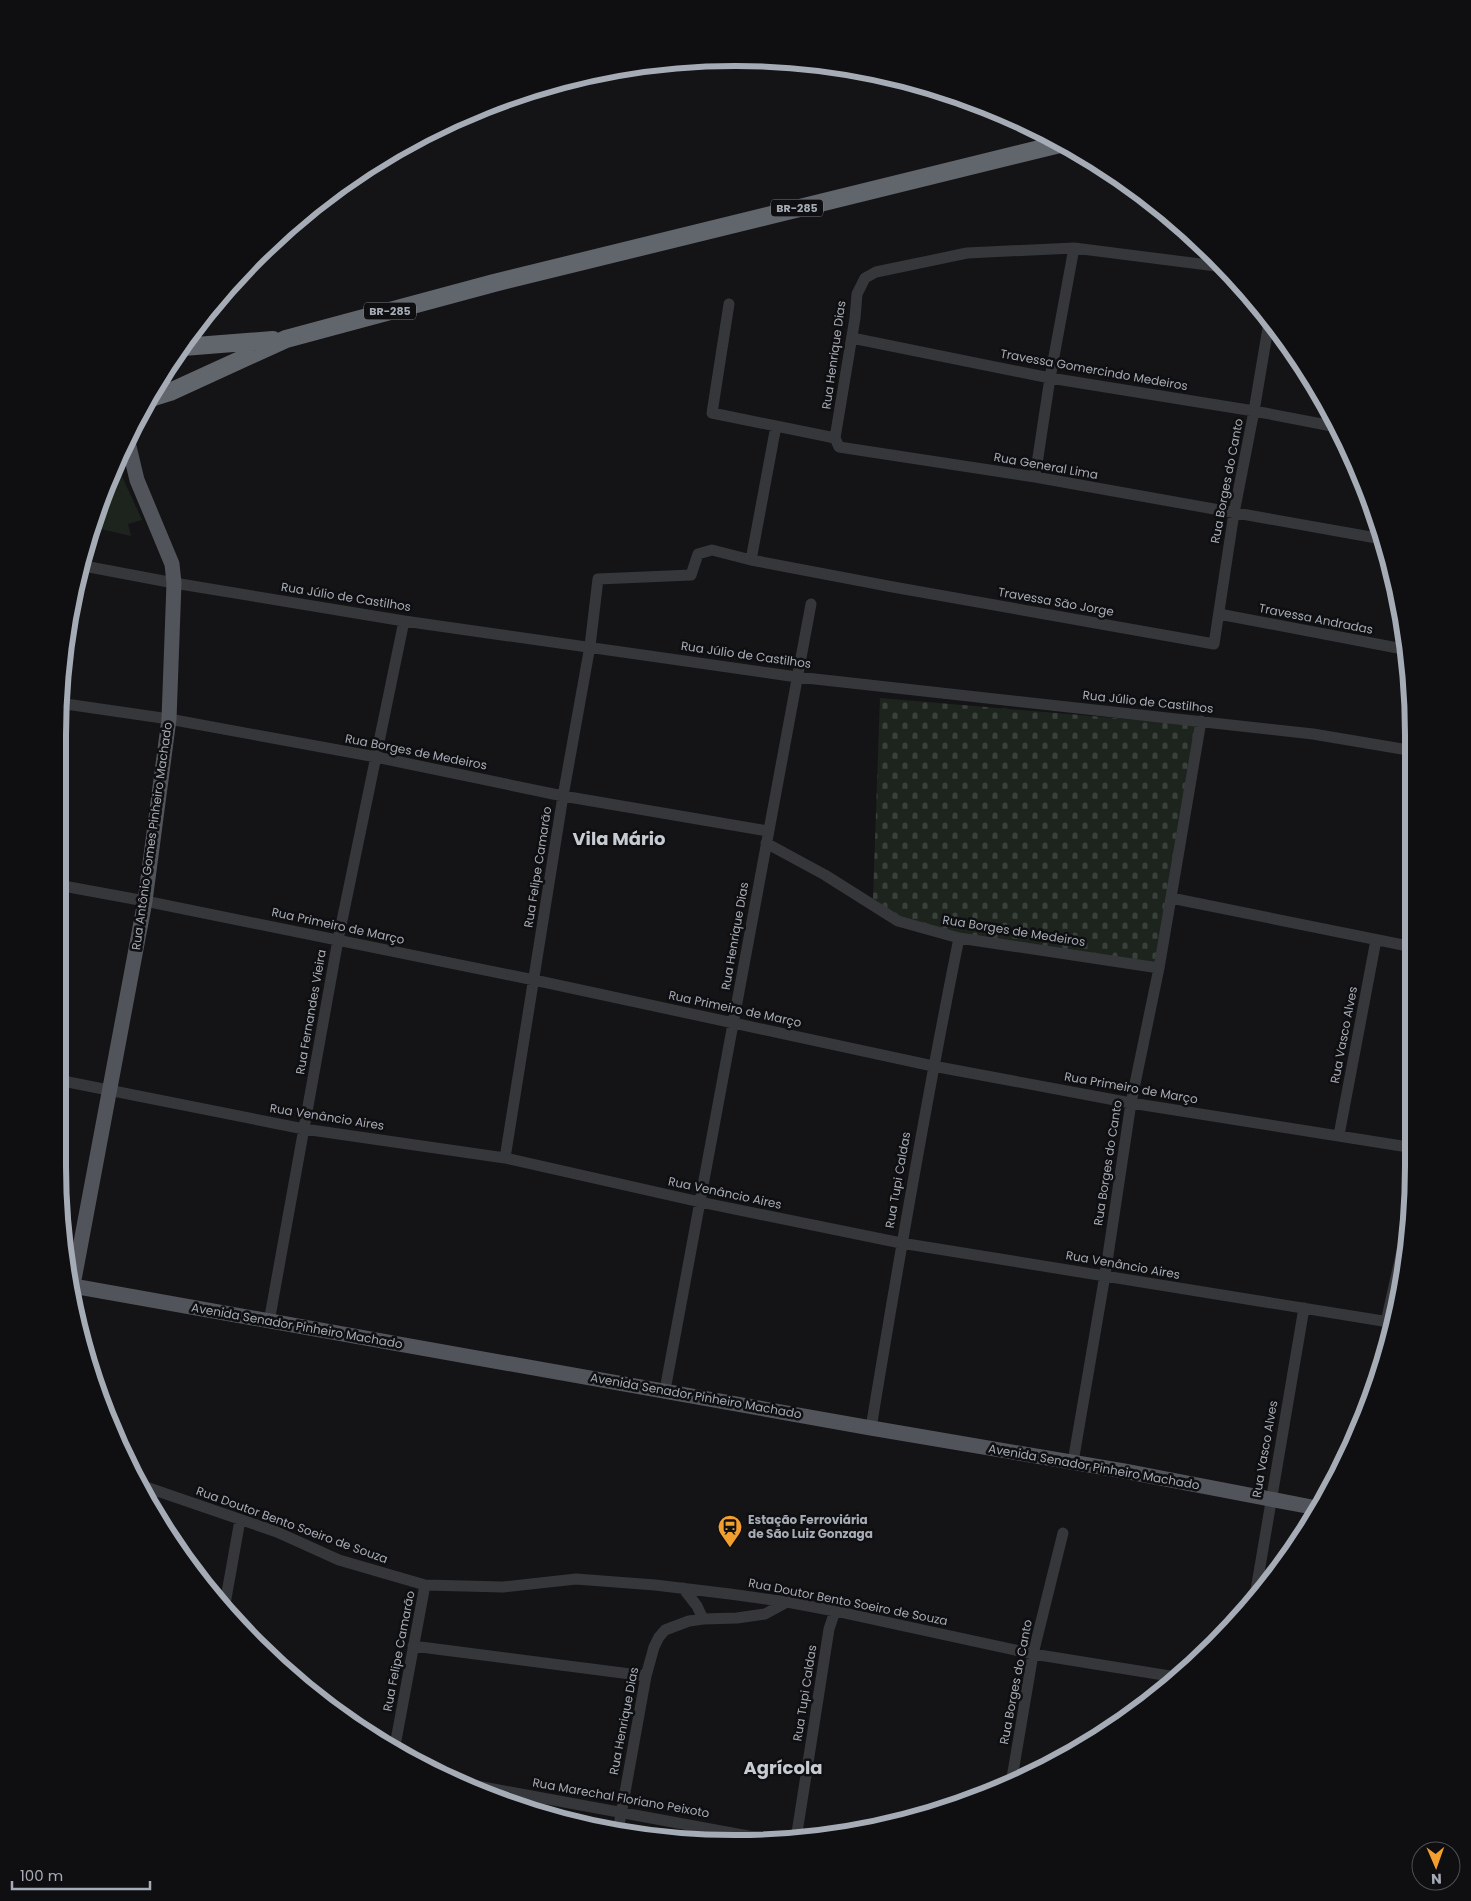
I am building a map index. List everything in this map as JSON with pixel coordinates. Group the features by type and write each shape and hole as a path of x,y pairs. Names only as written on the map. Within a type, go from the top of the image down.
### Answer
{"highway":[{"name":"BR-285","path":"160,395 286,339 535,272 1052,146"},
{"name":"BR-285","path":"192,346 286,339"}],"main road":[{"name":"Rua Antônio Gomes Pinheiro Machado","path":"75,1273 145,901 169,719 174,583 172,564 137,480 129,451"},
{"name":"Rua Antônio Gomes Pinheiro Machado","path":"124,463 137,480"},
{"name":"Avenida Senador Pinheiro Machado","path":"77,1286 269,1322 1073,1462 1311,1507"}],"street":[{"path":"1034,477 1074,248 1212,266"},
{"name":"Rua Henrique Dias","path":"836,438 857,294 866,278 876,272 967,253 1074,248"},
{"name":"Rua General Lima","path":"729,304 712,413 836,438 839,447 1034,477 1374,538"},
{"name":"Rua Borges do Canto","path":"1214,644 1234,513 1268,330"},
{"name":"Travessa Gomercindo Medeiros","path":"852,338 1050,378 1254,411 1328,425"},
{"path":"751,560 776,426"},
{"name":"Travessa São Jorge","path":"598,579 691,575 698,554 712,550 751,560 893,587 1214,644"},
{"name":"Rua Júlio de Castilhos","path":"88,567 404,621 797,677 1201,721 1405,747"},
{"name":"Rua Felipe Camarão","path":"505,1158 563,796 590,646 598,579"},
{"name":"Rua Henrique Dias","path":"665,1390 811,604"},
{"name":"Travessa Andradas","path":"1219,614 1399,648"},
{"name":"Rua Fernandes Vieira","path":"269,1322 338,940 404,621"},
{"name":"Rua Borges de Medeiros","path":"67,704 169,719 376,757 563,796 768,831"},
{"name":"Rua Borges do Canto","path":"1073,1462 1105,1276 1131,1103 1159,968 1201,721"},
{"name":"Rua Borges de Medeiros","path":"766,843 824,875 898,922 959,938 1159,968"},
{"name":"Rua Primeiro de Março","path":"66,886 534,980 933,1066 1131,1103 1405,1146"},
{"path":"1171,898 1405,945"},
{"name":"Rua Tupi Caldas","path":"871,1428 901,1243 933,1066 959,938"},
{"name":"Rua Vasco Alves","path":"1339,1135 1376,940"},
{"name":"Rua Venâncio Aires","path":"66,1082 304,1129 505,1158 700,1202 901,1243 1386,1322"},
{"name":"Rua Vasco Alves","path":"1257,1585 1304,1308"},
{"name":"Rua Doutor Bento Soeiro de Souza","path":"150,1488 277,1532 339,1560 425,1585 503,1587 576,1579 683,1588 788,1602 1033,1654 1168,1676"},
{"path":"226,1599 240,1520"},
{"name":"Rua Borges do Canto","path":"1013,1775 1033,1654 1063,1533"},
{"name":"Rua Felipe Camarão","path":"396,1742 425,1585"},
{"path":"683,1588 697,1606 703,1618 737,1618 765,1614 788,1602"},
{"name":"Rua Tupi Caldas","path":"797,1831 828,1629 835,1611"},
{"name":"Rua Henrique Dias","path":"619,1824 646,1676 654,1647 665,1630 689,1620 703,1618"},
{"path":"413,1646 646,1676"},
{"name":"Rua Marechal Floriano Peixoto","path":"491,1788 743,1835"}],"green space":[{"path":"120,472 142,520 128,524 131,536 99,529"},
{"path":"880,698 1196,725 1157,966 958,936 897,920 873,899"}],"place":[{"name":"Estação Ferroviária de São Luiz Gonzaga","path":"730,1548"}],"district":[{"name":"Vila Mário","path":"619,839"},
{"name":"Agrícola","path":"783,1768"}]}
